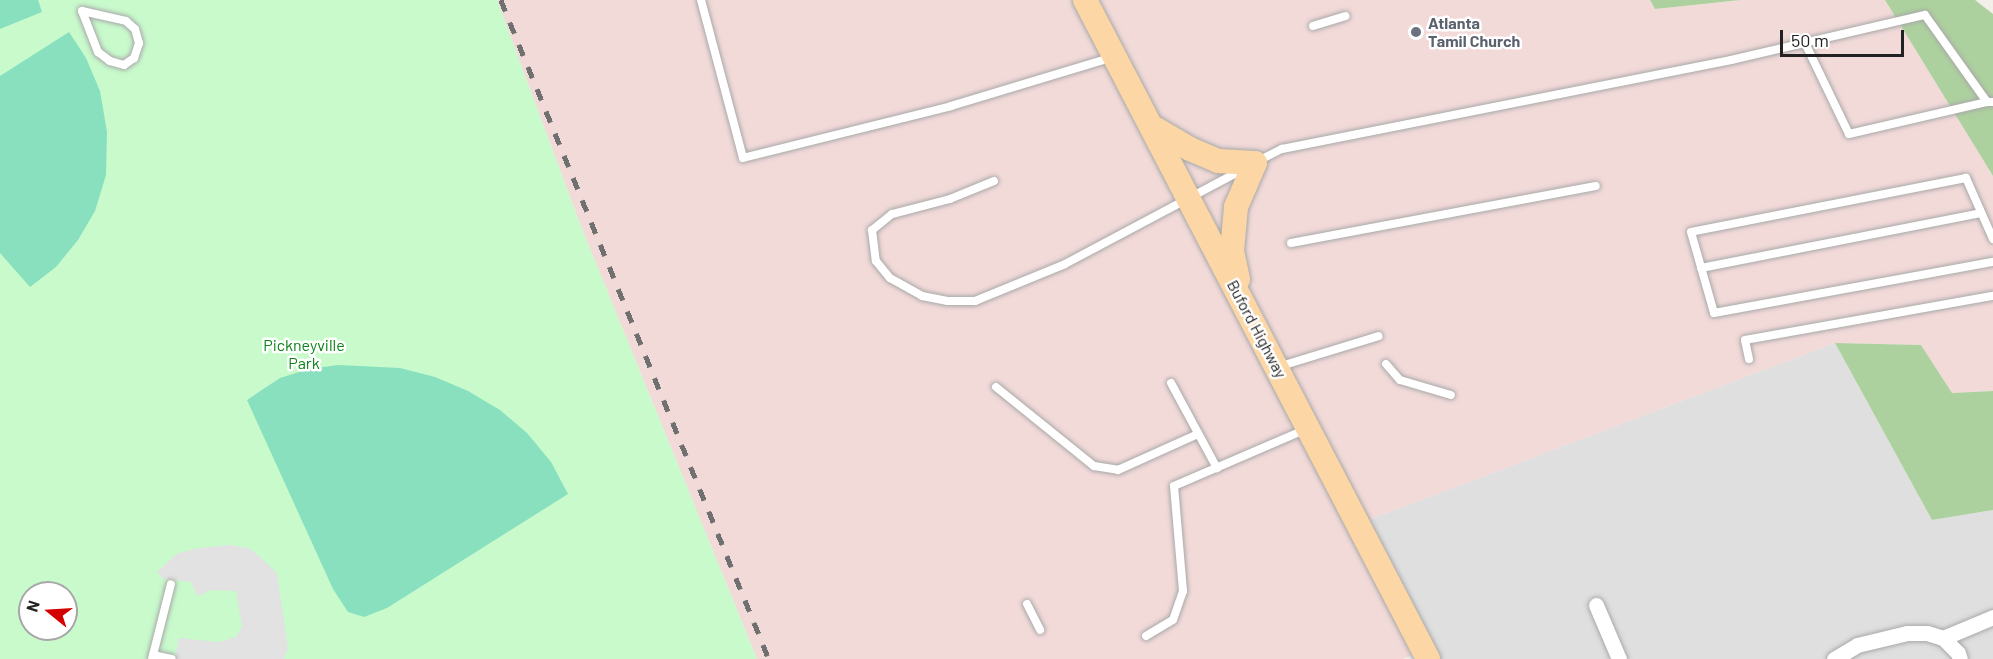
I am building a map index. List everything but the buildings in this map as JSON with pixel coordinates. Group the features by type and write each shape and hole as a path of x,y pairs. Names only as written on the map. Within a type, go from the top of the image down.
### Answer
{"main road":[{"name":"Buford Highway","path":"1085,0 1428,659"},
{"path":"1150,126 1190,149 1218,161 1255,163 1236,207 1232,251 1243,304"}],"street":[{"path":"1596,605 1618,659"},
{"path":"1943,638 1993,617"},
{"path":"1834,659 1857,645 1907,633 1927,633 1943,638 1958,653 1960,659"}],"lane":[{"path":"701,0 743,158 951,106 1115,57"},
{"path":"82,11 126,21 135,29 139,43 134,58 124,65 110,62 98,52 82,11"},
{"path":"994,181 950,199 891,214 872,230 876,261 890,278 922,296 948,301 975,302 1065,264 1282,149 1805,43 1925,15 1990,102 1849,134 1805,43"},
{"path":"1313,26 1346,16"},
{"path":"1993,239 1966,178 1691,232 1714,314 1993,262"},
{"path":"1291,243 1596,186"},
{"path":"1701,268 1981,213"},
{"path":"1749,359 1745,340 1993,296"},
{"path":"1276,367 1379,336"},
{"path":"1386,364 1400,380 1451,395"},
{"path":"1171,383 1217,468"},
{"path":"996,387 1094,466 1118,470 1198,434"},
{"path":"1146,636 1173,620 1183,591 1174,486 1308,428"},
{"path":"171,584 153,657 172,659"},
{"path":"1027,604 1040,630"}],"shaded area":[{"path":"497,0 1650,0 1655,9 1742,0 1885,0 1993,176 1993,391 1952,393 1921,345 1835,343 1366,521 1433,648 1402,659 757,659 580,224"},
{"path":"1835,343 1932,520 1993,510 1993,659 1438,659 1366,521"},
{"path":"231,545 251,549 277,573 288,648 284,659 175,659 179,638 219,642 236,637 242,626 236,591 211,590 197,596 191,582 163,579 157,572 176,554 198,548"}],"green space":[{"name":"Pickneyville Park","path":"0,0 497,0 580,224 757,659 0,659"},
{"path":"0,0 38,0 42,12 0,29"},
{"path":"1650,0 1741,0 1655,9"},
{"path":"1885,0 1975,0 1993,14 1993,176"},
{"path":"69,32 86,58 100,91 107,132 106,175 95,211 78,240 56,267 30,287 0,253 0,76"},
{"path":"1835,343 1921,345 1952,393 1993,391 1993,510 1932,520"},
{"path":"338,365 400,368 435,377 468,391 500,410 527,433 551,462 568,494 387,608 364,617 348,612 333,589 247,400 280,378 309,369"}],"railway":[{"path":"501,0 769,659"}],"place":[{"name":"Atlanta Tamil Church","path":"1416,32"}]}
